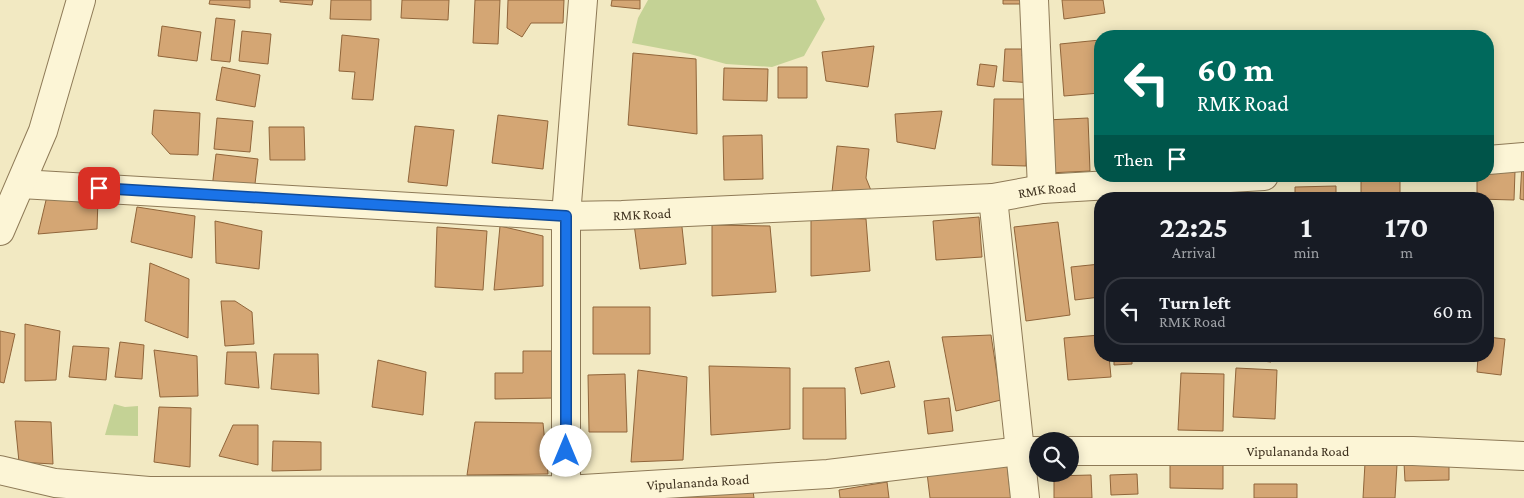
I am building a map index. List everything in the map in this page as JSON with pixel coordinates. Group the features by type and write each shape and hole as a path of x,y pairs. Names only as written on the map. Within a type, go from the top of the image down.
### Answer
{"street":[{"path":"0,231 43,131 81,0"},
{"path":"566,494 566,216 584,0"},
{"path":"1034,0 1042,189"},
{"path":"1494,160 1524,157"},
{"name":"RMK Road","path":"21,184 566,216 993,198 1042,189 1162,182"},
{"path":"993,198 1029,451 1025,498"},
{"name":"Vipulananda Road","path":"1079,451 1413,450 1524,456"},
{"name":"Vipulananda Road","path":"0,470 55,490 566,494 828,474 1029,451"}],"green space":[{"path":"648,0 816,0 825,19 804,56 772,67 726,64 690,54 632,43 638,18"},
{"path":"114,404 125,407 138,406 138,436 105,435"}],"building":[{"path":"210,0 250,0 250,8 209,4"},
{"path":"280,0 313,0 312,5 280,2"},
{"path":"331,0 371,0 371,20 330,19"},
{"path":"402,0 449,0 448,20 401,18"},
{"path":"475,0 500,0 498,44 473,43"},
{"path":"508,0 564,0 563,23 531,23 522,37 507,28"},
{"path":"612,0 640,0 640,9 611,6"},
{"path":"1003,0 1025,0 1025,4 1003,4"},
{"path":"1062,0 1103,0 1105,13 1064,19"},
{"path":"216,18 235,20 230,62 211,60"},
{"path":"162,26 201,32 197,61 158,56"},
{"path":"242,31 271,34 268,64 239,61"},
{"path":"342,35 379,39 373,100 352,99 355,72 339,71"},
{"path":"1094,41 1094,94 1064,96 1060,44"},
{"path":"874,46 868,87 826,81 822,52"},
{"path":"1005,49 1023,49 1022,56 1034,56 1033,83 1003,81"},
{"path":"633,53 696,59 697,134 628,125"},
{"path":"980,64 997,66 994,87 977,85"},
{"path":"222,67 260,75 255,107 216,100"},
{"path":"778,67 807,67 807,98 778,98"},
{"path":"724,68 768,69 767,101 723,100"},
{"path":"994,99 1028,99 1026,166 992,165"},
{"path":"154,110 200,113 198,155 170,154 152,134"},
{"path":"942,111 935,149 897,142 895,114"},
{"path":"498,115 548,121 543,169 492,163"},
{"path":"217,118 253,121 250,152 214,149"},
{"path":"1088,118 1090,171 1048,173 1046,120"},
{"path":"415,126 454,130 447,186 408,182"},
{"path":"269,127 304,127 305,160 270,160"},
{"path":"762,135 763,179 724,180 723,136"},
{"path":"837,146 869,149 866,178 872,193 832,192"},
{"path":"216,154 258,159 254,192 212,188"},
{"path":"1522,163 1524,163 1524,200 1520,199"},
{"path":"1494,171 1515,171 1514,200 1494,199 1494,192 1477,192 1477,182 1494,182"},
{"path":"1361,182 1400,182 1400,192 1361,192"},
{"path":"1336,186 1336,192 1295,192 1295,187"},
{"path":"47,196 98,199 97,229 38,234"},
{"path":"137,207 195,216 192,258 131,242"},
{"path":"811,217 866,219 870,271 811,276"},
{"path":"979,217 982,257 936,260 933,221"},
{"path":"681,218 686,264 640,269 634,224"},
{"path":"215,221 262,231 259,269 216,263"},
{"path":"1058,222 1070,315 1026,321 1014,227"},
{"path":"712,225 770,226 776,292 712,296"},
{"path":"500,226 543,236 543,286 494,290"},
{"path":"437,227 487,231 483,290 435,287"},
{"path":"150,263 189,279 188,338 145,321"},
{"path":"1094,265 1094,298 1075,300 1071,267"},
{"path":"221,301 235,301 252,312 254,344 225,346"},
{"path":"593,307 650,307 650,354 593,354"},
{"path":"25,324 60,331 56,380 25,381"},
{"path":"0,331 15,334 4,383 0,382"},
{"path":"991,335 1001,400 956,411 942,337"},
{"path":"1094,336 1094,362 1110,362 1111,377 1068,380 1064,338"},
{"path":"1494,338 1505,339 1501,375 1477,372 1478,362 1494,362"},
{"path":"120,342 144,345 142,379 115,377"},
{"path":"73,346 109,348 106,380 69,377"},
{"path":"154,350 197,356 198,396 160,397"},
{"path":"523,351 554,351 555,398 495,399 495,373 523,373"},
{"path":"227,352 256,352 259,388 225,384"},
{"path":"274,354 318,354 319,394 271,389"},
{"path":"378,360 426,372 423,415 372,407"},
{"path":"889,361 895,387 861,394 855,368"},
{"path":"1114,362 1132,362 1132,364 1114,365"},
{"path":"709,366 790,368 790,429 711,435"},
{"path":"1236,368 1277,370 1275,419 1233,417"},
{"path":"638,370 687,377 683,460 631,462"},
{"path":"1181,373 1224,374 1223,431 1178,430"},
{"path":"625,374 627,432 589,432 588,375"},
{"path":"803,388 845,388 846,439 803,439"},
{"path":"949,398 953,431 928,434 924,401"},
{"path":"159,407 191,408 190,467 154,462"},
{"path":"15,421 51,422 53,464 19,462"},
{"path":"475,422 543,423 548,474 467,475"},
{"path":"233,425 258,425 258,465 219,456"},
{"path":"273,441 321,442 321,470 272,471"},
{"path":"1449,462 1449,480 1405,481 1404,463"},
{"path":"1365,463 1397,465 1395,498 1363,498"},
{"path":"1170,464 1223,465 1223,489 1170,488"},
{"path":"1007,465 1011,498 930,498 927,473"},
{"path":"1137,474 1138,494 1111,495 1110,475"},
{"path":"1079,475 1091,475 1092,498 1054,498 1054,482 1079,482"},
{"path":"887,482 889,498 840,498 839,490"},
{"path":"1254,484 1297,484 1297,498 1254,498"},
{"path":"753,491 754,498 649,498"}],"route":[{"path":"99,188 566,216 566,451"}]}
